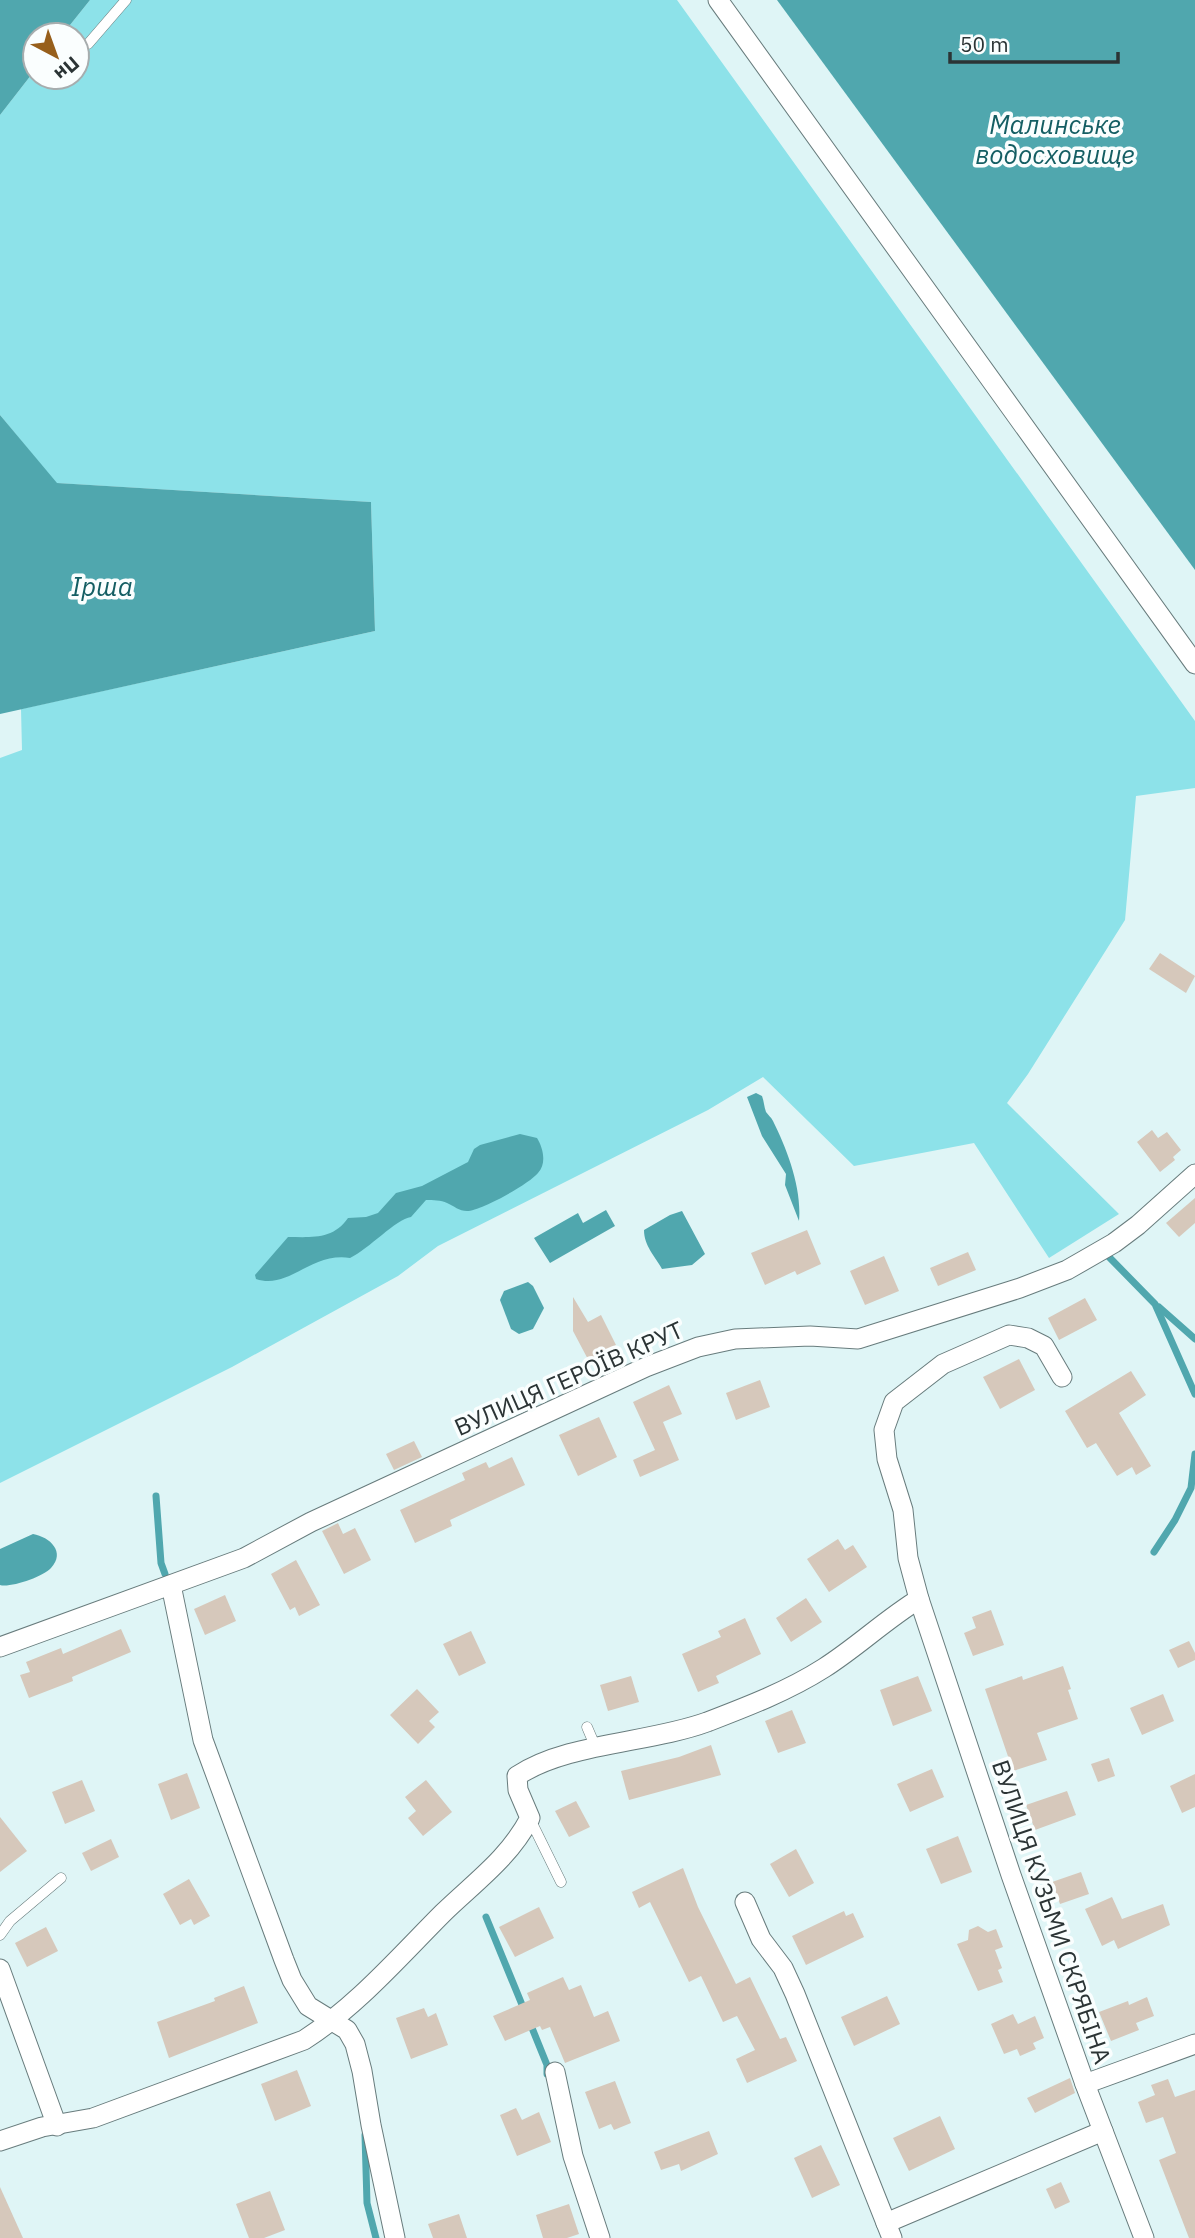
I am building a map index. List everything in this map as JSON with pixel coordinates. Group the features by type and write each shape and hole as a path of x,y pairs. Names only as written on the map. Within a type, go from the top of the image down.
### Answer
{"street":[{"path":"718,0 1195,664"},
{"name":"ВУЛИЦЯ ГЕРОЇВ КРУТ","path":"0,1647 244,1558 311,1522 646,1367 698,1347 735,1339 775,1336 858,1339 1020,1288 1068,1270 1103,1250 1138,1225 1195,1174"},
{"name":"ВУЛИЦЯ КУЗЬМИ СКРЯБІНА","path":"1062,1377 1044,1346 1028,1338 1009,1335 943,1364 894,1402 884,1430 887,1459 903,1510 908,1558 919,1599 1011,1875 1085,2084 1144,2238"},
{"path":"171,1585 203,1740 284,1960 308,2006 347,2029 355,2044 395,2238"},
{"path":"0,2141 42,2127 93,2118 304,2040 332,2020 384,1975 442,1914 502,1860 519,1840 530,1818 518,1790 517,1776 530,1767 682,1730 790,1687 823,1669 919,1599"},
{"path":"745,1902 761,1940 783,1968 792,1987 889,2231 1103,2131"},
{"path":"0,1969 57,2126"},
{"path":"1085,2084 1195,2044"},
{"path":"555,2072 573,2156 600,2238"}],"lane":[{"path":"91,41 126,0"},
{"path":"587,1727 596,1749"},
{"path":"530,1818 561,1882"},
{"path":"0,1935 10,1921 61,1878"}],"shaded area":[{"path":"90,0 677,0 1195,721 1195,788 1136,796 1125,920 1007,1103 1119,1214 1049,1258 974,1143 854,1166 763,1077 708,1110 438,1246 398,1276 232,1367 0,1483 0,758 22,750 21,709 375,631 371,502 56,483 0,415 0,115 21,88 21,91 91,91 91,21 73,21"}],"water":[{"path":"0,0 90,0 73,21 21,21 21,88 0,115"},
{"name":"Малинське водосховище","path":"777,0 1195,0 1195,570"},
{"name":"Ірша","path":"0,415 57,483 371,502 375,631 0,714"},
{"path":"756,1093 762,1096 766,1112 773,1121 788,1156 796,1182 799,1221 785,1185 786,1174 762,1136 747,1097"},
{"path":"520,1134 537,1138 542,1151 541,1169 525,1184 504,1196 483,1207 467,1211 442,1201 426,1200 411,1217 398,1223 350,1258 323,1260 279,1280 256,1279 255,1275 288,1237 321,1236 336,1230 348,1218 378,1213 396,1193 422,1186 468,1162 474,1149 480,1145"},
{"path":"606,1210 615,1226 550,1263 534,1238 578,1213 583,1223"},
{"path":"682,1211 705,1254 692,1265 662,1269 648,1246 644,1230"},
{"path":"528,1282 533,1286 544,1308 533,1329 519,1334 511,1329 500,1300 504,1291"},
{"path":"33,1534 45,1538 54,1546 57,1556 55,1562 51,1568 34,1578 11,1585 0,1585 0,1549"}],"building":[{"path":"1160,953 1195,976 1186,993 1149,969"},
{"path":"1152,1130 1158,1138 1167,1132 1181,1150 1173,1157 1175,1160 1160,1172 1137,1142"},
{"path":"1195,1198 1195,1223 1179,1237 1166,1223"},
{"path":"807,1230 821,1264 797,1275 795,1271 765,1285 751,1253"},
{"path":"968,1252 976,1270 938,1286 930,1268"},
{"path":"884,1256 899,1291 865,1305 850,1271"},
{"path":"573,1297 588,1322 601,1315 616,1345 604,1352 607,1357 591,1365 573,1331"},
{"path":"1085,1298 1097,1320 1059,1340 1048,1318"},
{"path":"1019,1359 1035,1390 1000,1409 983,1377"},
{"path":"1131,1371 1146,1395 1119,1413 1151,1466 1136,1475 1132,1467 1117,1476 1096,1443 1087,1448 1065,1411"},
{"path":"760,1380 770,1407 736,1420 726,1393"},
{"path":"669,1385 682,1414 663,1422 679,1460 640,1477 633,1460 655,1450 633,1402"},
{"path":"599,1417 617,1457 578,1476 559,1435"},
{"path":"414,1441 422,1457 394,1470 386,1454"},
{"path":"512,1457 525,1485 450,1520 452,1526 415,1543 400,1510 465,1480 462,1473 486,1462 489,1468"},
{"path":"338,1523 343,1534 355,1528 371,1560 344,1574 322,1531"},
{"path":"838,1539 845,1550 853,1545 867,1567 829,1592 807,1559"},
{"path":"296,1560 320,1605 299,1616 295,1607 290,1610 271,1574"},
{"path":"225,1595 236,1621 205,1635 194,1609"},
{"path":"806,1598 822,1622 791,1642 776,1618"},
{"path":"991,1610 1004,1645 973,1656 964,1633 976,1628 972,1617"},
{"path":"745,1618 761,1654 716,1676 719,1683 698,1692 682,1654 721,1637 718,1631"},
{"path":"121,1629 131,1652 72,1677 73,1681 29,1698 20,1675 30,1672 26,1662 61,1648 63,1654"},
{"path":"471,1631 486,1663 459,1676 443,1644"},
{"path":"1189,1641 1195,1653 1195,1660 1178,1668 1169,1650"},
{"path":"1063,1666 1078,1719 1037,1733 1047,1760 1013,1771 985,1689 1022,1676 1023,1680"},
{"path":"631,1676 639,1702 608,1711 600,1685"},
{"path":"918,1676 932,1711 893,1726 880,1690"},
{"path":"417,1689 439,1712 429,1721 435,1727 418,1744 390,1715"},
{"path":"1163,1694 1174,1721 1142,1735 1130,1708"},
{"path":"792,1710 806,1743 778,1753 765,1721"},
{"path":"711,1745 721,1775 629,1800 621,1771 679,1757"},
{"path":"1109,1758 1115,1776 1098,1782 1091,1764"},
{"path":"932,1769 944,1797 910,1812 897,1784"},
{"path":"187,1773 200,1808 171,1820 158,1784"},
{"path":"1195,1774 1195,1807 1182,1813 1170,1786"},
{"path":"82,1780 95,1811 65,1824 52,1792"},
{"path":"426,1780 452,1812 423,1836 408,1818 416,1811 405,1797"},
{"path":"1067,1791 1076,1815 1035,1830 1026,1805"},
{"path":"576,1801 590,1827 569,1837 555,1811"},
{"path":"0,1817 27,1851 0,1872"},
{"path":"958,1836 972,1872 941,1884 926,1849"},
{"path":"111,1839 119,1857 91,1871 82,1853"},
{"path":"796,1849 814,1883 789,1897 770,1864"},
{"path":"683,1868 698,1907 736,1984 750,1977 780,2039 786,2037 797,2061 747,2083 736,2059 755,2050 737,2016 723,2022 701,1976 689,1982 650,1902 639,1908 632,1892"},
{"path":"1081,1872 1089,1894 1060,1904 1052,1882"},
{"path":"189,1879 210,1916 194,1925 191,1919 180,1925 163,1894"},
{"path":"1112,1897 1122,1919 1163,1904 1170,1925 1118,1949 1114,1940 1102,1946 1085,1909"},
{"path":"539,1907 554,1938 515,1957 499,1927"},
{"path":"844,1911 846,1916 853,1913 864,1937 806,1965 792,1936"},
{"path":"978,1926 988,1932 996,1929 1003,1947 995,1950 1002,1968 998,1970 1003,1982 978,1991 957,1944 968,1940 969,1930"},
{"path":"46,1927 58,1951 27,1967 15,1943"},
{"path":"563,1977 569,1990 581,1985 594,2017 608,2011 620,2041 565,2063 550,2027 542,2030 540,2026 505,2041 493,2016 530,2000 527,1993"},
{"path":"244,1986 258,2023 169,2058 157,2022 215,2001 214,1998"},
{"path":"887,1996 900,2024 854,2046 841,2017"},
{"path":"1147,1997 1154,2016 1136,2023 1139,2030 1111,2041 1099,2012 1128,2001 1129,2005"},
{"path":"424,2008 428,2017 436,2013 448,2045 411,2059 396,2018"},
{"path":"1013,2014 1018,2024 1035,2016 1044,2038 1033,2043 1036,2049 1020,2056 1017,2049 1004,2054 991,2024"},
{"path":"297,2070 311,2106 275,2121 261,2084"},
{"path":"1070,2078 1075,2093 1035,2113 1027,2098"},
{"path":"1168,2079 1175,2097 1195,2090 1195,2238 1189,2238 1159,2160 1176,2153 1163,2117 1146,2123 1138,2102 1155,2095 1151,2085"},
{"path":"615,2081 631,2123 614,2130 611,2124 599,2129 585,2092"},
{"path":"516,2108 522,2120 539,2112 551,2142 517,2156 500,2115"},
{"path":"940,2116 955,2149 909,2171 893,2138"},
{"path":"709,2131 718,2154 681,2171 679,2164 661,2170 654,2152"},
{"path":"821,2145 840,2185 812,2198 794,2158"},
{"path":"1061,2182 1070,2202 1055,2209 1046,2189"},
{"path":"0,2187 23,2238 0,2238"},
{"path":"270,2191 285,2230 264,2238 249,2238 236,2204"},
{"path":"569,2204 579,2234 567,2238 543,2238 536,2215"},
{"path":"459,2214 467,2238 433,2238 428,2224"}],"waterway":[{"path":"1109,1257 1155,1304 1195,1394"},
{"path":"1159,1307 1195,1339"},
{"path":"1154,1552 1175,1520 1191,1488 1195,1454"},
{"path":"156,1496 161,1563 165,1574"},
{"path":"486,1917 525,2012"},
{"path":"530,2023 547,2065 547,2074"},
{"path":"365,2135 367,2203 376,2238"}]}
